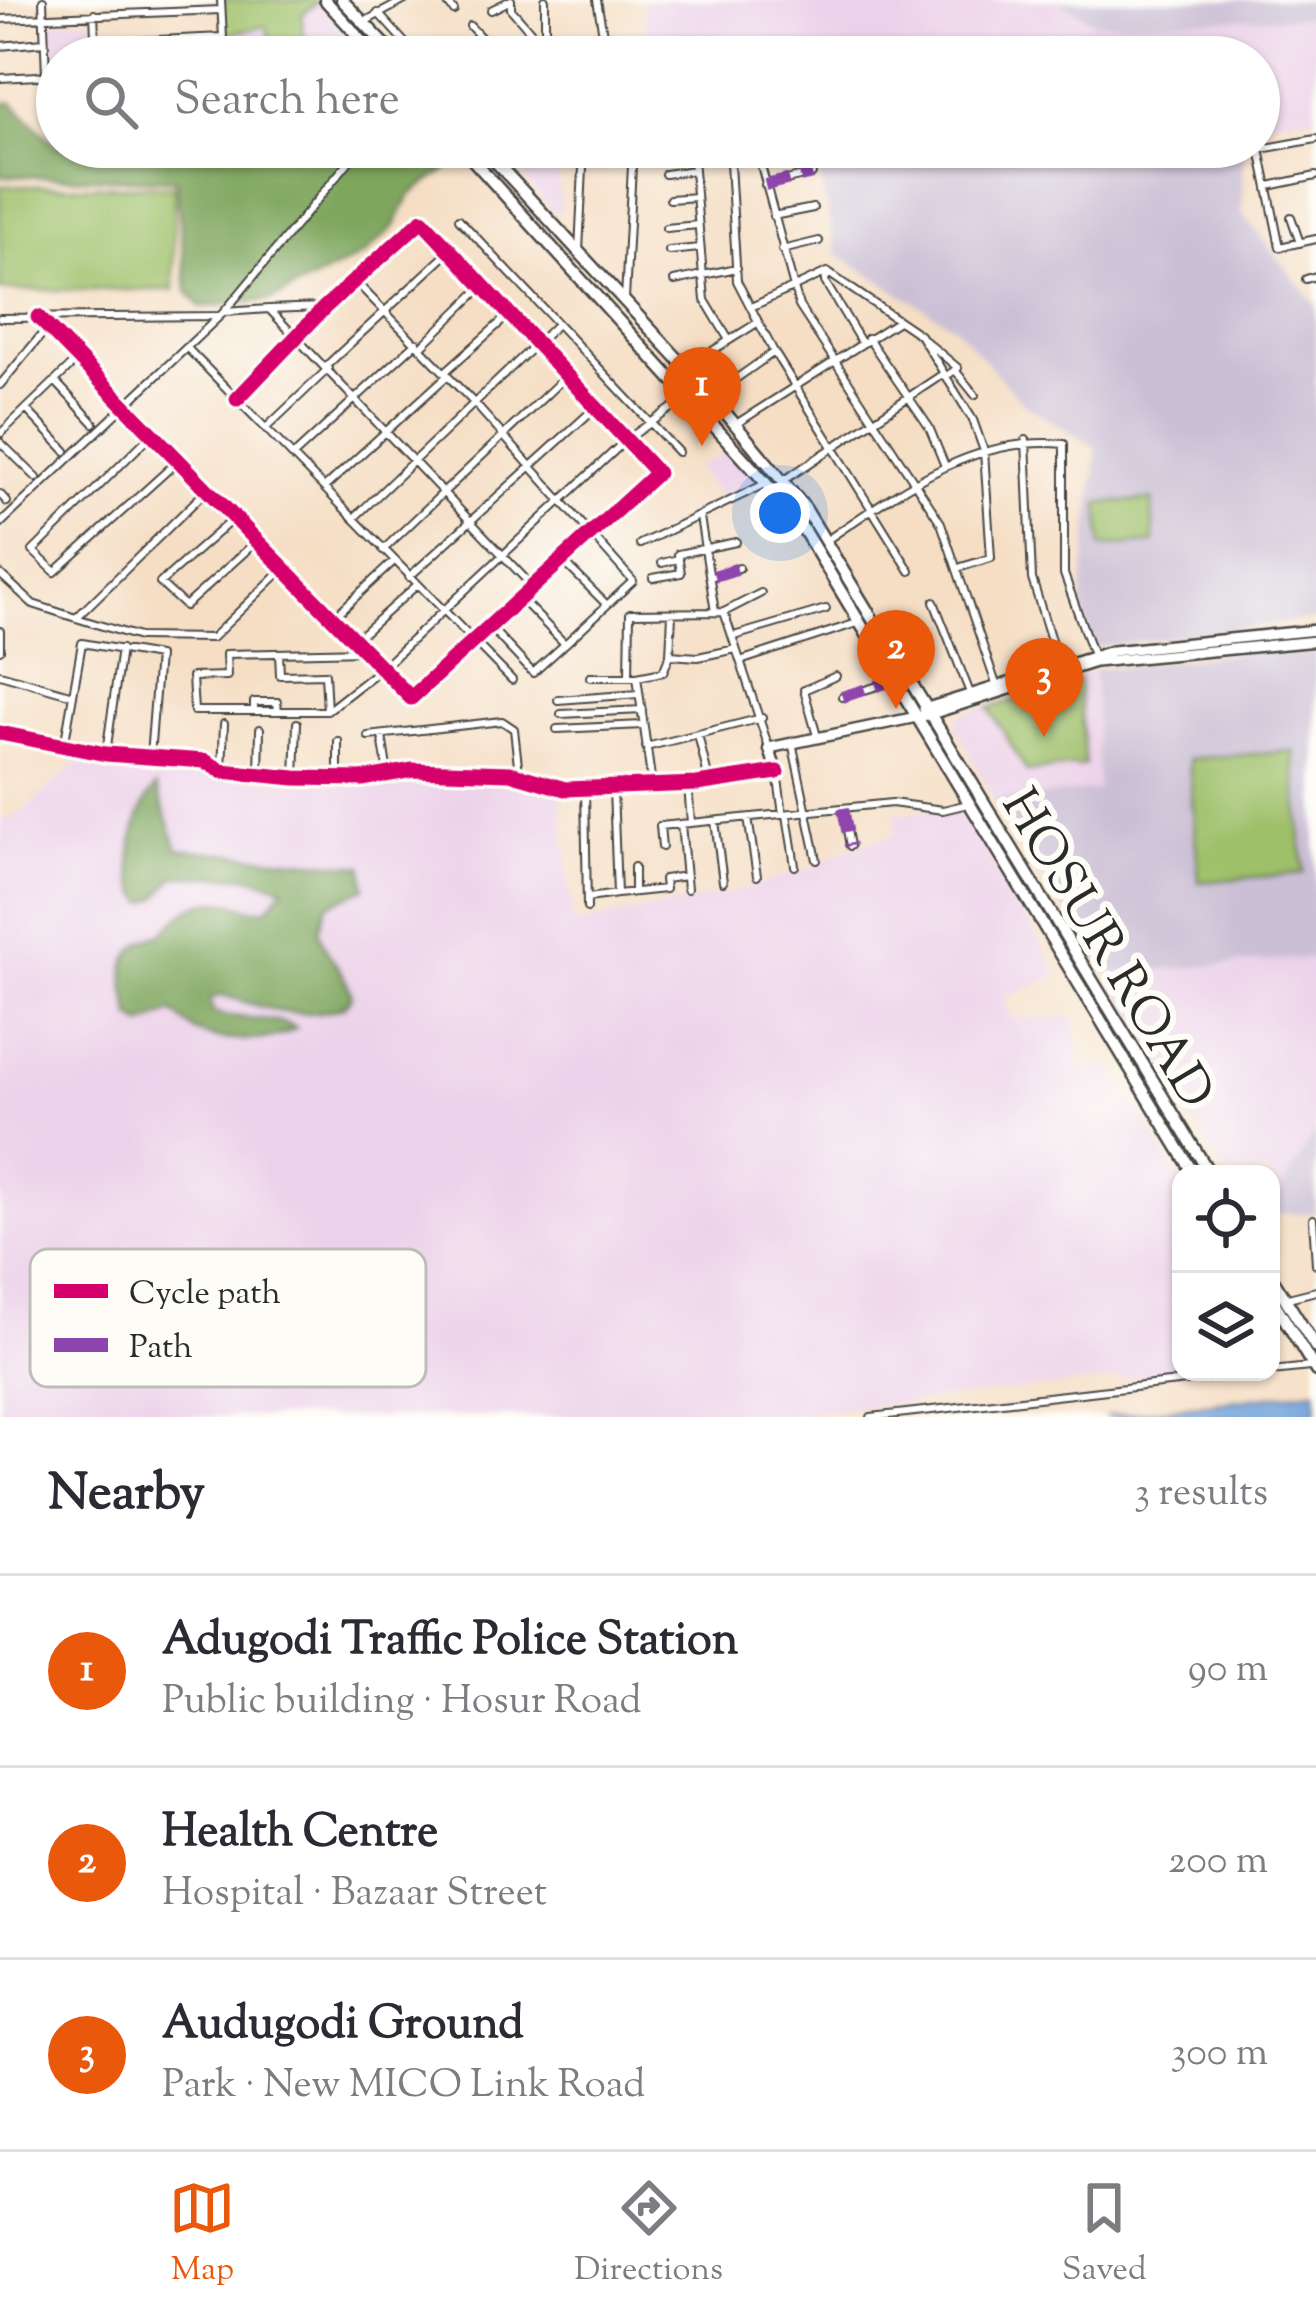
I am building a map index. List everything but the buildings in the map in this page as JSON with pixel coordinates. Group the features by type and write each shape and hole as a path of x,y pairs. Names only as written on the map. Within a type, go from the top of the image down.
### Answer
{"main road":[{"path":"325,0 358,36"},
{"path":"342,0 377,36"},
{"name":"HOSUR ROAD","path":"480,168 768,482 924,712 971,803 1189,1165"},
{"name":"HOSUR ROAD","path":"501,168 736,424 826,540 924,712 1204,1165"},
{"path":"1280,1301 1316,1348"},
{"path":"1280,1302 1315,1369"}],"street":[{"path":"43,0 44,36"},
{"path":"221,0 223,36"},
{"path":"364,22 405,0"},
{"path":"445,0 454,11"},
{"path":"491,10 511,0 511,9 532,36"},
{"path":"545,0 545,36"},
{"path":"597,0 603,36"},
{"path":"0,19 221,10"},
{"path":"378,13 399,36"},
{"path":"94,14 95,36"},
{"path":"470,26 479,36"},
{"path":"0,46 36,43"},
{"path":"0,78 36,76"},
{"path":"1280,145 1316,139"},
{"path":"0,524 221,314 343,168"},
{"path":"579,254 583,168"},
{"path":"625,302 632,168"},
{"path":"730,168 736,268 757,322 876,508 910,571"},
{"path":"761,168 793,288 941,523 960,567 997,687"},
{"path":"1265,168 1280,247 1316,239"},
{"path":"665,174 694,170 704,299 729,340"},
{"path":"765,185 812,174"},
{"path":"1269,186 1316,176"},
{"path":"670,199 696,197"},
{"path":"773,216 813,208"},
{"path":"1292,217 1300,243"},
{"path":"459,219 678,452"},
{"path":"38,317 411,698 657,473 422,220 325,307 237,399"},
{"path":"666,228 698,224"},
{"path":"782,250 819,241"},
{"path":"669,251 700,248"},
{"path":"266,428 451,250"},
{"path":"674,281 736,268"},
{"path":"751,307 827,272"},
{"path":"827,272 945,354 975,394"},
{"path":"827,272 826,282 908,398 945,466"},
{"path":"1306,279 1316,276"},
{"path":"354,280 476,405 634,581 533,673 490,626"},
{"path":"293,456 484,285"},
{"path":"0,318 325,307"},
{"path":"269,309 532,586"},
{"path":"324,488 510,314"},
{"path":"736,424 898,321"},
{"path":"685,368 757,322"},
{"path":"354,518 557,324"},
{"path":"0,385 48,327"},
{"path":"920,335 973,419 984,451 991,558 960,567"},
{"path":"187,347 512,680"},
{"path":"366,651 226,654 227,676 192,677 194,711 327,711 382,668 626,440 690,397 707,392 774,352"},
{"path":"37,478 0,438 79,358"},
{"path":"783,482 955,370"},
{"path":"383,550 567,375"},
{"path":"55,382 94,423"},
{"path":"409,577 596,407"},
{"path":"26,409 66,451"},
{"path":"153,433 33,551 55,572 179,460"},
{"path":"1026,440 1031,579 1060,670"},
{"path":"826,540 945,466 1026,440 1064,444 1064,574 1094,658"},
{"path":"640,544 768,482"},
{"path":"76,618 208,489"},
{"path":"0,494 7,502"},
{"path":"235,517 160,583 184,606 257,540"},
{"path":"700,517 720,612 743,660 777,772 795,866"},
{"path":"653,578 681,573 678,554 736,542"},
{"path":"561,559 607,605"},
{"path":"662,563 678,559"},
{"path":"333,618 394,561"},
{"path":"0,574 33,604 76,618 139,637 212,638 284,568"},
{"path":"714,576 739,568"},
{"path":"355,640 417,585"},
{"path":"652,785 633,677 630,613 720,612 761,593"},
{"path":"519,597 566,644"},
{"path":"934,602 970,695"},
{"path":"734,636 826,609"},
{"path":"590,677 663,672 670,656 672,613"},
{"path":"743,660 862,621"},
{"path":"769,748 924,712 1094,658 1316,630"},
{"path":"0,650 2,632"},
{"path":"1094,658 1316,640"},
{"path":"64,747 82,643 158,656 150,756"},
{"path":"670,656 698,657 736,649"},
{"path":"106,754 122,650"},
{"path":"279,653 280,675 326,674 327,711"},
{"path":"924,712 1060,670"},
{"path":"0,674 73,695"},
{"path":"817,736 804,690 836,676"},
{"path":"842,697 898,680"},
{"path":"558,700 639,694"},
{"path":"561,714 642,710"},
{"path":"646,747 762,718"},
{"path":"368,736 502,721 514,729 519,776"},
{"path":"295,778 297,723"},
{"path":"222,771 224,724"},
{"path":"556,729 644,725"},
{"path":"259,775 260,729"},
{"path":"0,733 106,754 205,761 222,771 295,778 413,770 519,776 565,789 688,785 777,772"},
{"path":"698,734 709,781"},
{"path":"382,735 388,774"},
{"path":"338,741 338,778"},
{"path":"792,742 817,860"},
{"path":"688,785 688,889"},
{"path":"613,786 617,894"},
{"path":"585,788 587,908"},
{"path":"662,847 660,826 892,803 943,811 971,803"},
{"path":"843,808 850,846"},
{"path":"748,818 757,876"},
{"path":"716,821 724,882"},
{"path":"634,867 634,892"},
{"path":"588,898 665,889 664,879 686,876"},
{"path":"1313,1219 1316,1264"},
{"path":"1280,1298 1316,1291"},
{"path":"1280,1371 1315,1369"},
{"path":"871,1417 1189,1381"}],"shaded area":[{"path":"644,0 1059,0 1096,23 1316,17 1316,115 1280,119 1280,36 645,36"},
{"path":"1059,0 1316,0 1316,17 1096,23"},
{"path":"316,3 347,36 304,36 302,15"},
{"path":"91,18 91,36 47,36 46,21"},
{"path":"267,26 286,36 224,36 224,35"},
{"path":"515,168 557,168 561,209 554,212"},
{"path":"818,168 1243,168 1242,213 1316,305 1316,619 1093,647 1081,603 1097,448 1024,404 955,327 837,254"},
{"path":"730,450 758,481 722,501 696,467"},
{"path":"1316,643 1316,971 1314,958 1108,973 994,800 1098,790 1094,670"},
{"path":"1094,670 1098,790 994,800 955,725 959,715"},
{"path":"80,760 193,766 213,778 364,785 415,777 519,782 561,795 573,924 735,892 817,866 850,846 896,835 895,813 963,808 1059,975 1004,998 1010,1018 1075,1017 1082,1069 1110,1064 1172,1165 1172,1373 774,1417 0,1417 0,820 19,815"},
{"path":"1314,958 1316,1130 1280,1192 1280,1165 1220,1165 1108,973"},
{"path":"1316,1130 1316,1213 1280,1214 1280,1192"}],"green space":[{"path":"222,0 316,3 302,15 304,36 269,36 266,26 224,35"},
{"path":"0,103 13,103 36,126 36,168 447,169 411,194 394,227 364,255 271,300 201,307 187,291 176,180 0,176"},
{"path":"0,186 174,186 174,290 0,290"},
{"path":"1152,500 1154,543 1102,547 1099,503"},
{"path":"1078,680 1085,765 1027,772 989,708"},
{"path":"1294,751 1304,873 1199,882 1189,759"},
{"path":"156,787 178,849 363,866 365,888 327,905 319,930 352,996 343,1007 294,1013 222,995 210,999 213,1012 296,1028 274,1037 245,1040 204,1035 172,1012 143,1025 132,1018 125,976 129,955 136,947 162,934 199,904 219,901 268,908 284,887 245,876 175,876 158,897 146,903 133,878 132,845 141,812"}],"water":[{"path":"1316,1390 1316,1412 1293,1417 1105,1417"}],"marked path":[{"path":"765,185 812,174"},
{"path":"714,576 739,568"},
{"path":"842,697 898,679"},
{"path":"843,808 850,846"}],"cycle path":[{"path":"38,317 411,698 657,473 422,220 325,307 237,399"},
{"path":"0,733 106,754 205,761 222,771 295,778 362,779 413,770 510,773 565,789 697,784 777,772"}],"place":[{"name":"Adugodi Traffic Police Station","path":"702,446"},
{"name":"Health Centre","path":"896,709"},
{"name":"Audugodi Ground","path":"1044,737"}]}
